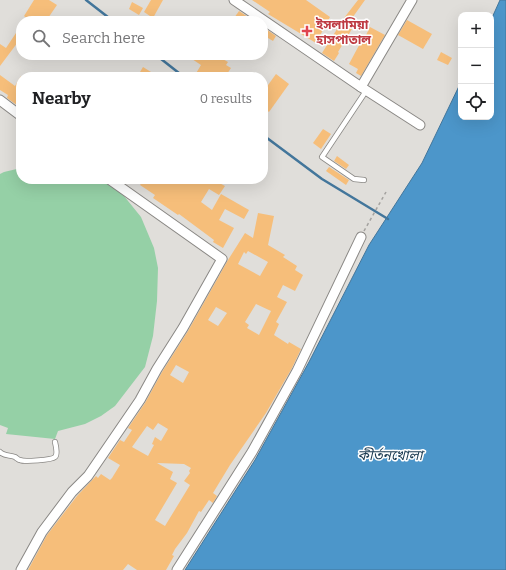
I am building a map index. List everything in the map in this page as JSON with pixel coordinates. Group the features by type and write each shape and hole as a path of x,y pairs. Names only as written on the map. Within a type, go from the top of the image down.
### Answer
{"street":[{"path":"234,0 257,16"},
{"path":"363,89 412,0"},
{"path":"268,23 363,89 420,125"},
{"path":"0,100 16,112"},
{"path":"21,570 42,532 72,492 88,476 140,400 222,259 116,184"},
{"path":"177,570 252,452 297,371 361,238"}],"lane":[{"path":"363,89 322,157 354,180 364,180"},
{"path":"0,452 2,454 29,462 35,460 52,460 57,454 55,442"}],"path":[{"path":"361,238 386,192"}],"green space":[{"path":"16,169 16,184 111,184 124,196 141,217 154,248 158,268 157,301 153,336 145,367 115,406 101,416 85,424 58,431 55,439 6,434 8,428 0,425 0,174"}],"water":[{"name":"কীর্তনখোলা","path":"500,0 506,0 506,570 185,570 255,460 309,362 369,245 422,163 458,88 458,120 494,120 494,13"}],"building":[{"path":"34,0 49,0 57,5 49,16 24,16"},
{"path":"151,0 163,0 154,16 150,16 144,12"},
{"path":"252,0 306,0 330,17 316,43 268,14 270,12"},
{"path":"358,0 365,0 350,21 355,24 334,61 322,53 344,18"},
{"path":"132,2 143,8 139,15 129,9"},
{"path":"239,11 246,16 236,16"},
{"path":"407,20 432,34 423,49 398,35"},
{"path":"370,27 385,35 361,76 356,73 358,69 349,64"},
{"path":"268,30 276,36 273,41 268,38"},
{"path":"16,33 16,45 0,66 0,44 6,48"},
{"path":"441,52 452,58 448,65 437,60"},
{"path":"194,60 224,60 228,62 226,65 231,68 228,72 197,72 201,65"},
{"path":"143,67 151,72 140,72"},
{"path":"276,74 289,84 269,112 268,111 268,85"},
{"path":"0,75 15,86 16,84 16,104 7,98 8,95 0,90"},
{"path":"323,129 331,134 321,149 313,143"},
{"path":"337,156 349,165 346,169 334,161"},
{"path":"329,167 349,180 346,185 326,171"},
{"path":"221,184 225,186 219,195 209,189 201,202 212,210 221,194 249,210 244,219 225,209 219,220 234,228 223,248 213,242 214,240 179,214 178,215 153,198 155,195 140,185"},
{"path":"258,213 274,216 268,245 285,255 283,257 297,266 295,270 303,275 295,291 283,285 277,297 287,302 276,322 279,324 274,335 288,344 289,342 301,349 292,368 266,413 230,465 213,493 217,496 213,503 209,500 201,512 199,511 187,533 175,549 172,555 174,556 166,570 137,570 128,564 123,570 28,570 47,535 77,496 96,476 98,478 101,474 110,480 112,478 120,465 108,458 120,440 124,442 132,430 128,428 145,403 245,233 253,238","holes":["248,251 268,262 260,276 238,264 244,252 246,254","256,304 271,311 259,335 247,328 249,325 245,322","216,307 227,313 218,326 208,320","176,365 189,372 183,383 170,375","158,423 168,429 161,441 155,437 152,444 154,445 148,456 132,447 147,426 153,430","157,463 184,464 191,468 189,471 190,473 184,481 190,485 165,526 155,520 177,483 170,479 173,472"]}],"waterway":[{"path":"86,0 107,16"},
{"path":"162,60 178,72"},
{"path":"268,139 322,179 388,219"}],"place":[{"name":"ইসলামিয়া হাসপাতাল","path":"307,31"}]}
